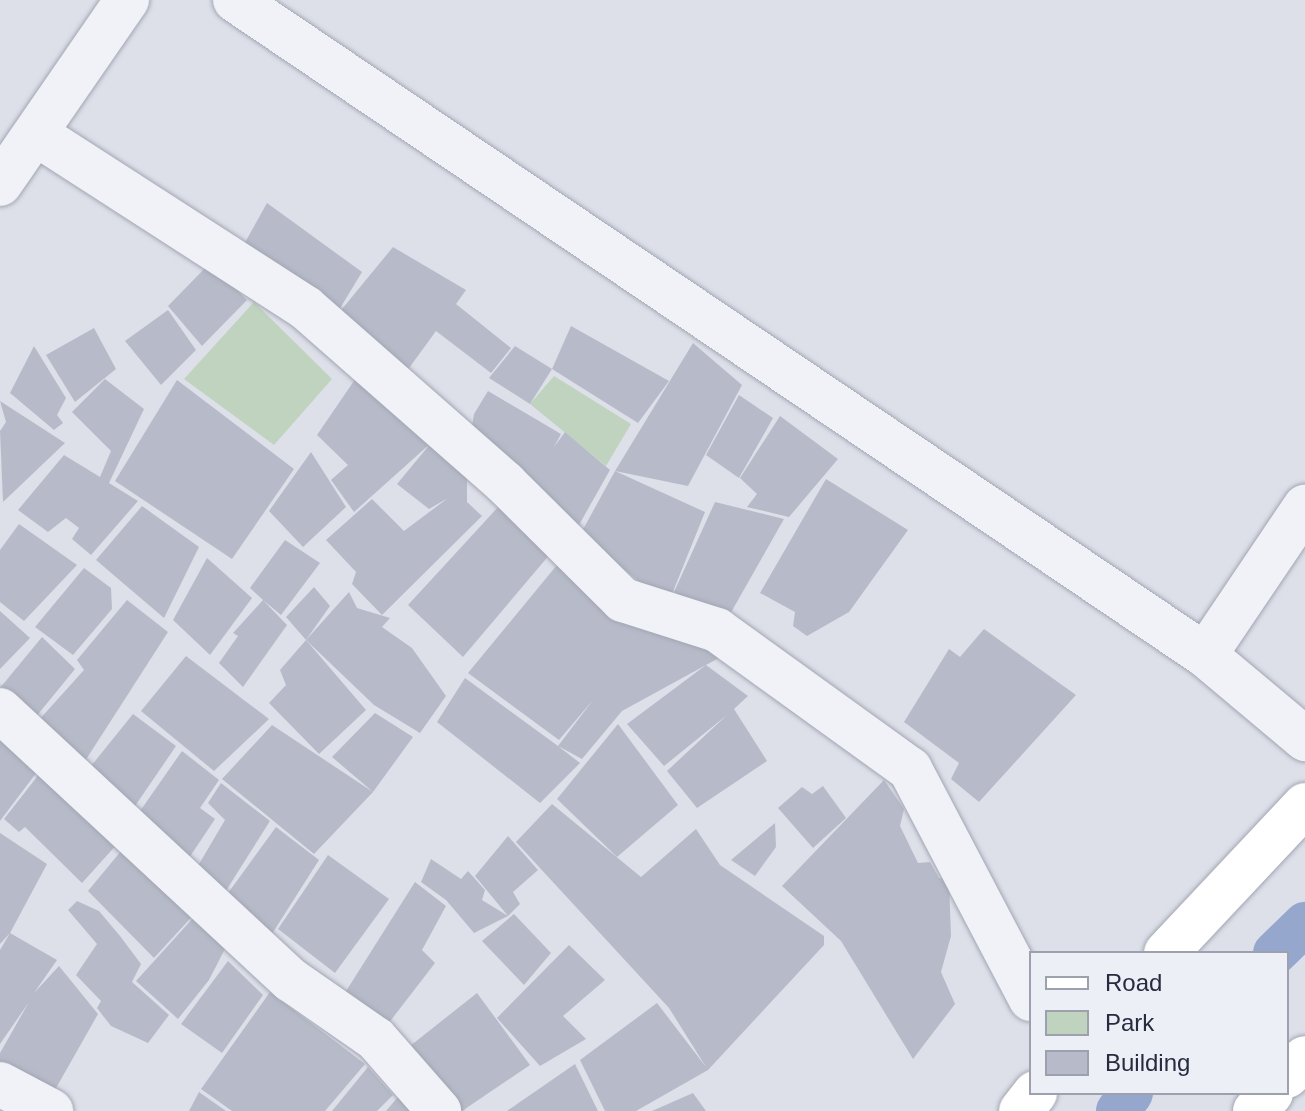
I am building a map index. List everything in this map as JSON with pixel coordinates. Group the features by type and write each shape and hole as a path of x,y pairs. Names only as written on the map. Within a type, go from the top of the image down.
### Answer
{"main road":[{"path":"1168,951 1305,805"},
{"path":"1289,1074 1305,1058"},
{"path":"1021,1111 1033,1095"},
{"path":"1255,1111 1269,1095"}],"street":[{"path":"0,184 127,0"},
{"path":"253,5 1205,655 1305,739"},
{"path":"36,134 306,308 505,483 623,600 717,630 910,769 1029,995"},
{"path":"1205,655 1305,507"},
{"path":"0,710 291,980 376,1039 439,1111"},
{"path":"0,1084 51,1111"}],"green space":[{"path":"254,302 332,379 274,445 184,379"},
{"path":"554,376 631,424 606,466 530,404"}],"building":[{"path":"267,203 362,272 333,320 238,255"},
{"path":"393,247 466,290 456,304 511,348 491,373 436,331 404,375 333,320"},
{"path":"210,263 247,300 202,346 168,306"},
{"path":"168,310 196,350 161,385 125,341"},
{"path":"571,326 669,381 638,423 552,369"},
{"path":"94,328 116,369 75,402 46,355"},
{"path":"693,343 742,385 688,486 615,471"},
{"path":"34,346 66,398 57,415 63,423 54,430 10,393"},
{"path":"515,346 552,369 530,404 489,378"},
{"path":"358,375 467,475 467,502 482,516 382,615 352,584 356,572 326,540 372,499 404,531 448,498 429,509 397,484 431,443 354,512 331,480 348,465 317,435"},
{"path":"105,379 144,409 109,483 138,501 91,555 72,539 79,528 66,518 48,532 18,510 64,455 100,477 111,451 72,412"},
{"path":"177,380 294,469 232,559 115,481"},
{"path":"488,391 561,434 554,447 565,432 610,470 575,532 470,439 474,414"},
{"path":"739,395 773,418 739,478 706,455"},
{"path":"0,401 65,443 3,502 0,431 6,422"},
{"path":"780,416 838,459 789,517 747,507 757,494 740,478"},
{"path":"311,452 346,507 303,547 269,511"},
{"path":"615,471 705,512 668,604 580,535"},
{"path":"826,479 908,530 849,612 807,636 793,626 795,612 760,593"},
{"path":"715,502 784,519 725,623 674,592"},
{"path":"500,505 551,553 463,657 408,605"},
{"path":"142,506 199,547 164,618 96,560"},
{"path":"19,524 77,565 24,621 0,602 0,550"},
{"path":"285,540 320,563 281,615 250,588"},
{"path":"207,558 252,598 210,655 173,620"},
{"path":"557,565 728,653 622,711 582,759 558,746 593,700 559,740 468,673"},
{"path":"84,568 111,588 112,609 73,655 35,627"},
{"path":"314,587 330,606 306,640 286,617"},
{"path":"349,592 357,608 390,618 382,627 412,648 446,696 420,733 374,705 306,640"},
{"path":"127,600 168,632 78,772 29,731 84,670 77,660"},
{"path":"263,600 287,625 243,687 219,663 238,636 233,633"},
{"path":"0,611 30,638 0,669"},
{"path":"984,629 1076,695 979,802 951,779 959,763 904,722 949,649 960,657"},
{"path":"42,637 75,669 26,729 0,702 0,688"},
{"path":"306,640 366,710 319,754 269,703 286,685 280,670"},
{"path":"186,656 269,719 214,771 141,711"},
{"path":"706,665 748,696 734,709 767,761 697,808 667,771 727,715 664,766 627,724"},
{"path":"465,678 580,763 540,803 437,722"},
{"path":"375,713 413,737 373,792 332,757"},
{"path":"133,714 176,746 131,812 83,776"},
{"path":"618,724 678,805 617,857 557,799"},
{"path":"272,725 373,792 314,854 222,779"},
{"path":"0,737 40,768 0,821"},
{"path":"182,751 219,780 200,808 215,819 181,870 131,824"},
{"path":"47,764 128,832 82,883 25,827 19,832 4,819"},
{"path":"884,780 904,809 900,826 918,863 930,862 939,878 949,880 951,936 941,972 955,1004 913,1059 841,941 782,886"},
{"path":"221,783 270,821 217,905 189,881 225,820 208,803"},
{"path":"823,786 846,818 813,848 778,808 802,787 812,794"},
{"path":"552,804 641,877 696,829 720,865 824,936 824,945 708,1070 636,1111 605,1111 580,1060 657,1003 706,1067 669,1008 516,842"},
{"path":"775,823 776,847 755,876 731,860"},
{"path":"276,827 319,860 263,948 218,907"},
{"path":"0,833 47,864 10,933 0,944"},
{"path":"508,836 538,870 513,892 520,904 508,916 475,876"},
{"path":"131,839 199,909 154,958 88,891"},
{"path":"328,855 389,899 335,973 278,929"},
{"path":"431,859 461,879 468,871 485,890 482,900 508,916 474,933 446,900 421,882"},
{"path":"415,882 446,906 422,950 435,963 378,1037 336,1007"},
{"path":"77,901 99,911 120,936 141,964 132,982 169,1015 148,1043 111,1026 97,1008 101,1001 76,975 97,944 68,910"},
{"path":"203,907 230,939 209,980 178,1019 136,981"},
{"path":"514,914 551,953 524,985 482,941"},
{"path":"10,933 57,960 34,993 59,966 98,1014 47,1104 0,1079 0,1053 29,1002 0,1044 0,950"},
{"path":"569,945 605,980 563,1016 586,1039 540,1066 497,1018"},
{"path":"228,961 263,995 222,1053 181,1024"},
{"path":"270,992 365,1064 325,1111 232,1111 201,1089"},
{"path":"477,993 530,1065 462,1111 450,1111 405,1050"},
{"path":"575,1064 598,1111 507,1111"},
{"path":"368,1067 393,1095 377,1111 332,1111"},
{"path":"199,1092 226,1111 189,1111"},
{"path":"693,1093 706,1111 652,1111"},
{"path":"398,1097 418,1111 386,1111"}],"waterway":[{"path":"1277,951 1305,924"},
{"path":"1118,1111 1130,1095"}]}
